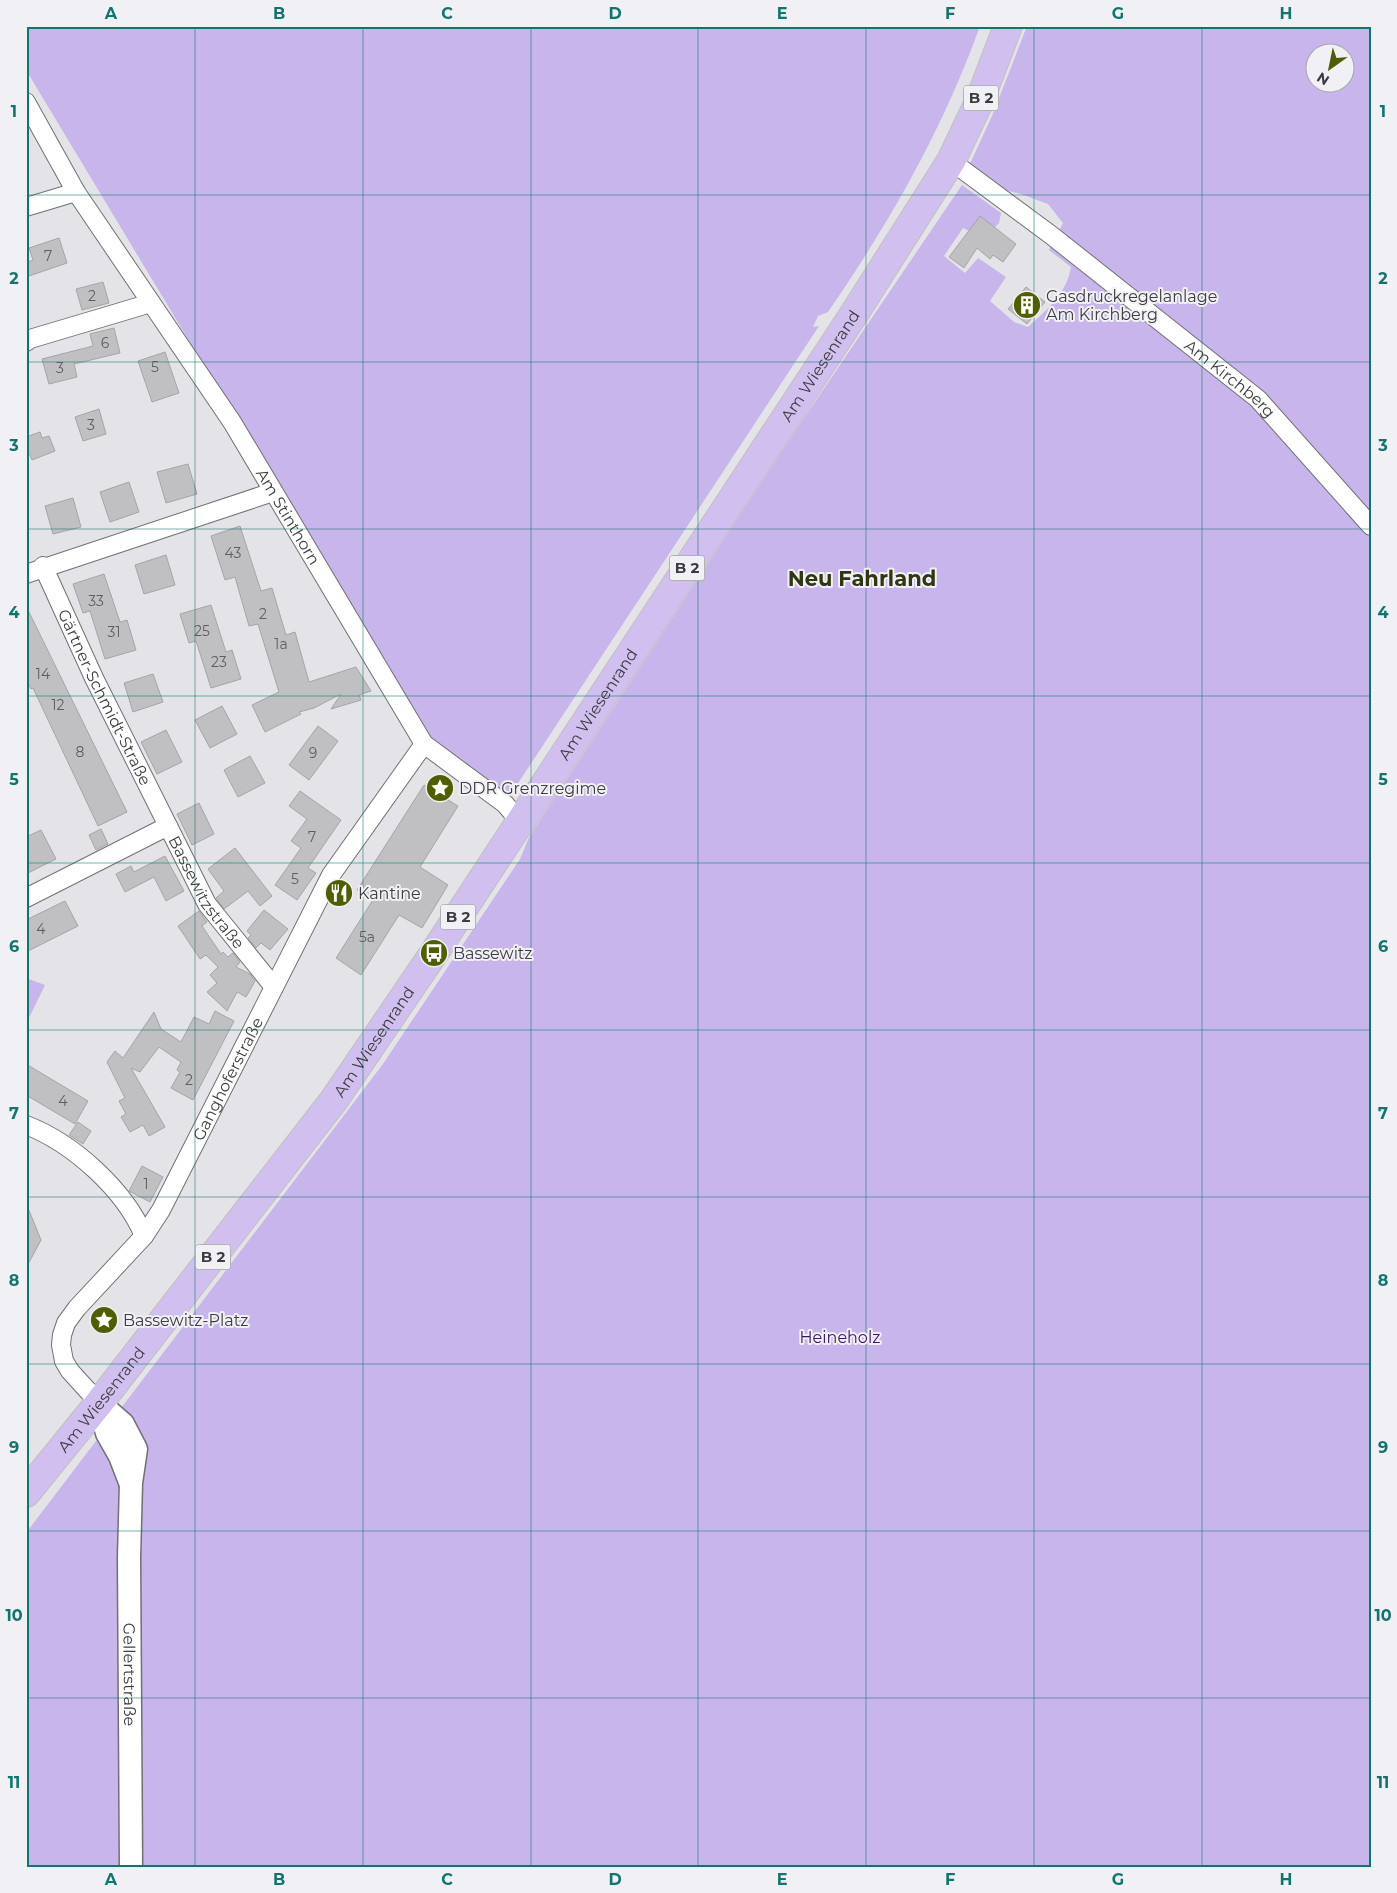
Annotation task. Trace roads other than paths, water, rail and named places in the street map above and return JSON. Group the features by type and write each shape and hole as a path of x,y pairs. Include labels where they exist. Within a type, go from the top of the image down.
{"main road":[{"name":"Am Wiesenrand","path":"26,1493 99,1404 334,1100 520,822 854,314 951,161 979,102 1008,26"}],"street":[{"name":"Am Stinthorn","path":"26,102 76,192 232,422 424,744 505,804 520,822"},
{"name":"Am Kirchberg","path":"951,161 1058,241 1258,399 1371,526"},
{"path":"26,207 76,192"},
{"path":"26,342 30,339 151,303"},
{"path":"26,574 43,566 273,492"},
{"name":"Gärtner-Schmidt-Straße","path":"43,566 94,678 168,826"},
{"name":"Ganghoferstraße","path":"99,1404 70,1371 64,1361 61,1345 66,1323 144,1236 162,1210 331,875 424,744"},
{"name":"Bassewitzstraße","path":"26,898 168,826 207,904 274,987"},
{"path":"26,1124 82,1159 106,1181 136,1216 144,1236"},
{"path":"26,1141 44,1135"},
{"name":"Gellertstraße","path":"99,1404 107,1433 131,1483 128,1557 131,1867"}],"place":[{"name":"Gasdruckregelanlage Am Kirchberg","path":"1027,305"},
{"name":"DDR Grenzregime","path":"440,788"},
{"name":"Kantine","path":"339,893"},
{"name":"Bassewitz","path":"434,953"},
{"name":"Bassewitz-Platz","path":"104,1320"}],"district":[{"name":"Neu Fahrland","path":"862,579"}],"park label":[{"name":"Heineholz","path":"840,1337"}]}
